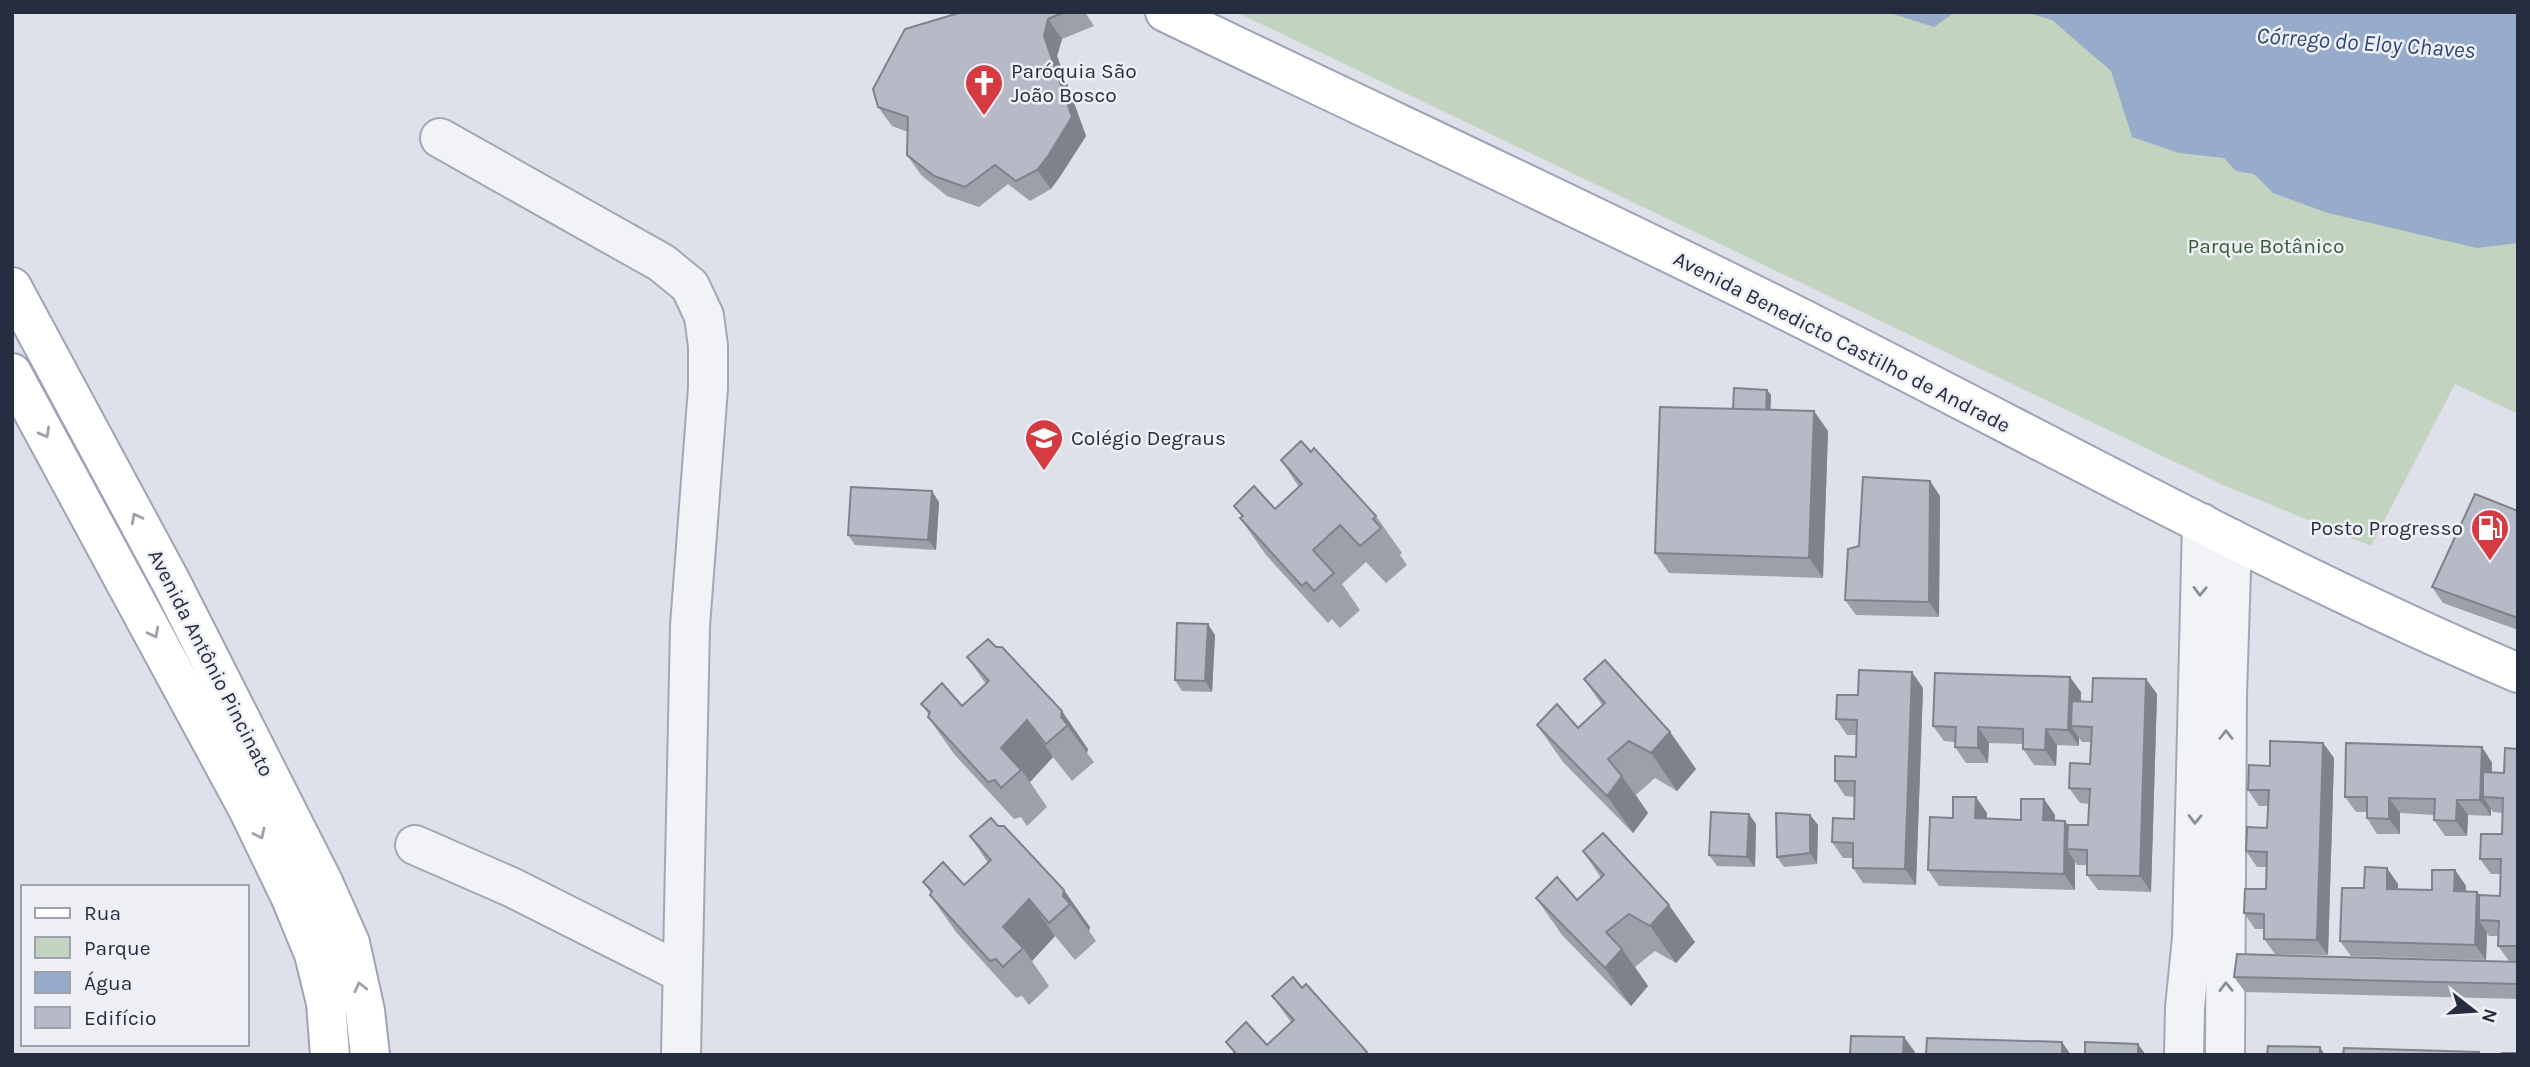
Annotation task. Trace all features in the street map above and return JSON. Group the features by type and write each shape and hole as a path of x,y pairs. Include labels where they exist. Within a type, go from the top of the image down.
{"main road":[{"name":"Avenida Benedicto Castilho de Andrade","path":"1165,12 1798,317 2358,601 2518,673"},
{"name":"Avenida Antônio Pincinato","path":"12,286 171,582 323,882 350,943 365,1011 370,1055"},
{"name":"Avenida Antônio Pincinato","path":"12,373 242,797 291,898 314,954 327,1003 330,1055"}],"lane":[{"path":"440,138 662,263 690,286 704,316 708,346 708,388 690,626 681,1055"},
{"path":"2185,1055 2185,1008 2212,694 2217,531"},
{"path":"2212,694 2225,1055"},
{"path":"415,845 511,887 682,973"}],"green space":[{"name":"Parque Botânico","path":"1236,12 2518,12 2518,414 2455,384 2371,546 2223,485"}],"water":[{"path":"1887,12 1955,12 1934,27"},
{"name":"Córrego do Eloy Chaves","path":"2025,12 2518,12 2518,243 2477,248 2328,213 2273,193 2254,174 2236,171 2224,158 2179,153 2132,137 2111,71 2052,20"}],"building":[{"name":"Paróquia São João Bosco","path":"962,12 1065,12 1048,19 1044,36 1072,117 1037,170 1016,181 995,165 965,187 934,176 907,155 908,117 878,107 873,89 905,29"},
{"path":"1734,388 1767,390 1766,410 1733,409"},
{"path":"1660,407 1814,411 1809,558 1655,553"},
{"path":"1301,441 1311,452 1314,448 1376,516 1373,519 1381,528 1360,546 1340,525 1313,550 1334,573 1314,591 1306,582 1302,586 1240,518 1243,516 1234,506 1254,486 1275,509 1302,484 1281,460"},
{"path":"1863,477 1930,481 1929,602 1845,600 1848,549 1859,546"},
{"path":"851,487 932,491 928,540 848,535"},
{"name":"Posto Progresso","path":"2475,494 2518,511 2518,618 2432,587"},
{"path":"1177,623 1208,624 1205,681 1175,680"},
{"path":"988,639 996,647 1002,647 1062,711 1061,717 1068,725 1046,744 1027,720 1001,748 1021,770 1001,788 995,780 988,782 928,717 930,712 921,704 942,683 962,706 989,681 967,657"},
{"path":"1605,660 1670,732 1651,753 1629,741 1608,759 1622,776 1607,796 1537,725 1557,704 1578,728 1605,703 1584,679"},
{"path":"1859,670 1912,672 1905,869 1853,868 1853,843 1832,842 1833,818 1854,819 1855,781 1835,781 1835,756 1856,757 1857,720 1836,719 1837,695 1858,695"},
{"path":"1935,673 2070,677 2068,730 2046,729 2045,750 2023,749 2023,729 1978,727 1978,748 1955,747 1956,727 1933,726"},
{"path":"2093,678 2146,679 2140,876 2087,875 2087,850 2067,849 2068,825 2088,825 2090,789 2069,788 2070,763 2090,764 2092,727 2071,726 2072,701 2092,702"},
{"path":"2270,741 2323,743 2317,940 2264,939 2264,914 2244,913 2245,889 2266,889 2267,852 2246,851 2247,827 2267,828 2269,790 2248,790 2249,765 2270,766"},
{"path":"2346,743 2482,747 2480,800 2457,800 2456,821 2434,820 2435,799 2389,798 2389,819 2367,818 2367,797 2345,797"},
{"path":"2505,748 2518,749 2518,946 2498,946 2499,921 2479,920 2479,895 2500,896 2501,859 2480,859 2481,834 2502,834 2503,798 2483,797 2483,772 2504,773"},
{"path":"1953,797 1976,797 1975,818 2021,820 2021,799 2044,799 2043,820 2065,821 2064,874 1928,870 1930,817 1953,818"},
{"path":"1711,812 1749,814 1747,857 1709,855"},
{"path":"1776,813 1810,815 1810,853 1777,857"},
{"path":"991,818 998,826 1004,826 1064,890 1063,896 1070,904 1049,923 1029,899 1003,927 1023,948 1003,967 996,959 990,961 930,895 932,891 923,882 943,862 964,885 991,860 970,836"},
{"path":"1603,833 1669,905 1650,926 1629,914 1606,932 1622,949 1605,968 1536,898 1557,877 1577,900 1604,875 1583,851"},
{"path":"2365,867 2387,868 2387,889 2432,890 2432,870 2455,870 2454,891 2477,892 2475,945 2340,941 2342,888 2364,888"},
{"path":"2237,954 2518,962 2518,984 2234,977"},
{"path":"1293,977 1302,988 1306,984 1367,1052 1364,1055 1232,1055 1235,1052 1226,1042 1246,1022 1267,1045 1294,1020 1272,996"},
{"path":"1851,1036 1904,1037 1903,1055 1850,1055"},
{"path":"1927,1038 2062,1042 2062,1055 1926,1055"},
{"path":"2085,1042 2138,1044 2138,1055 2085,1055"},
{"path":"2268,1046 2320,1047 2320,1055 2267,1055"},
{"path":"2344,1048 2479,1052 2479,1055 2343,1055"},
{"path":"2518,1053 2518,1055 2502,1055"}],"place":[{"name":"Paróquia São João Bosco","path":"984,117"},
{"name":"Colégio Degraus","path":"1044,472"},
{"name":"Posto Progresso","path":"2490,562"}]}
